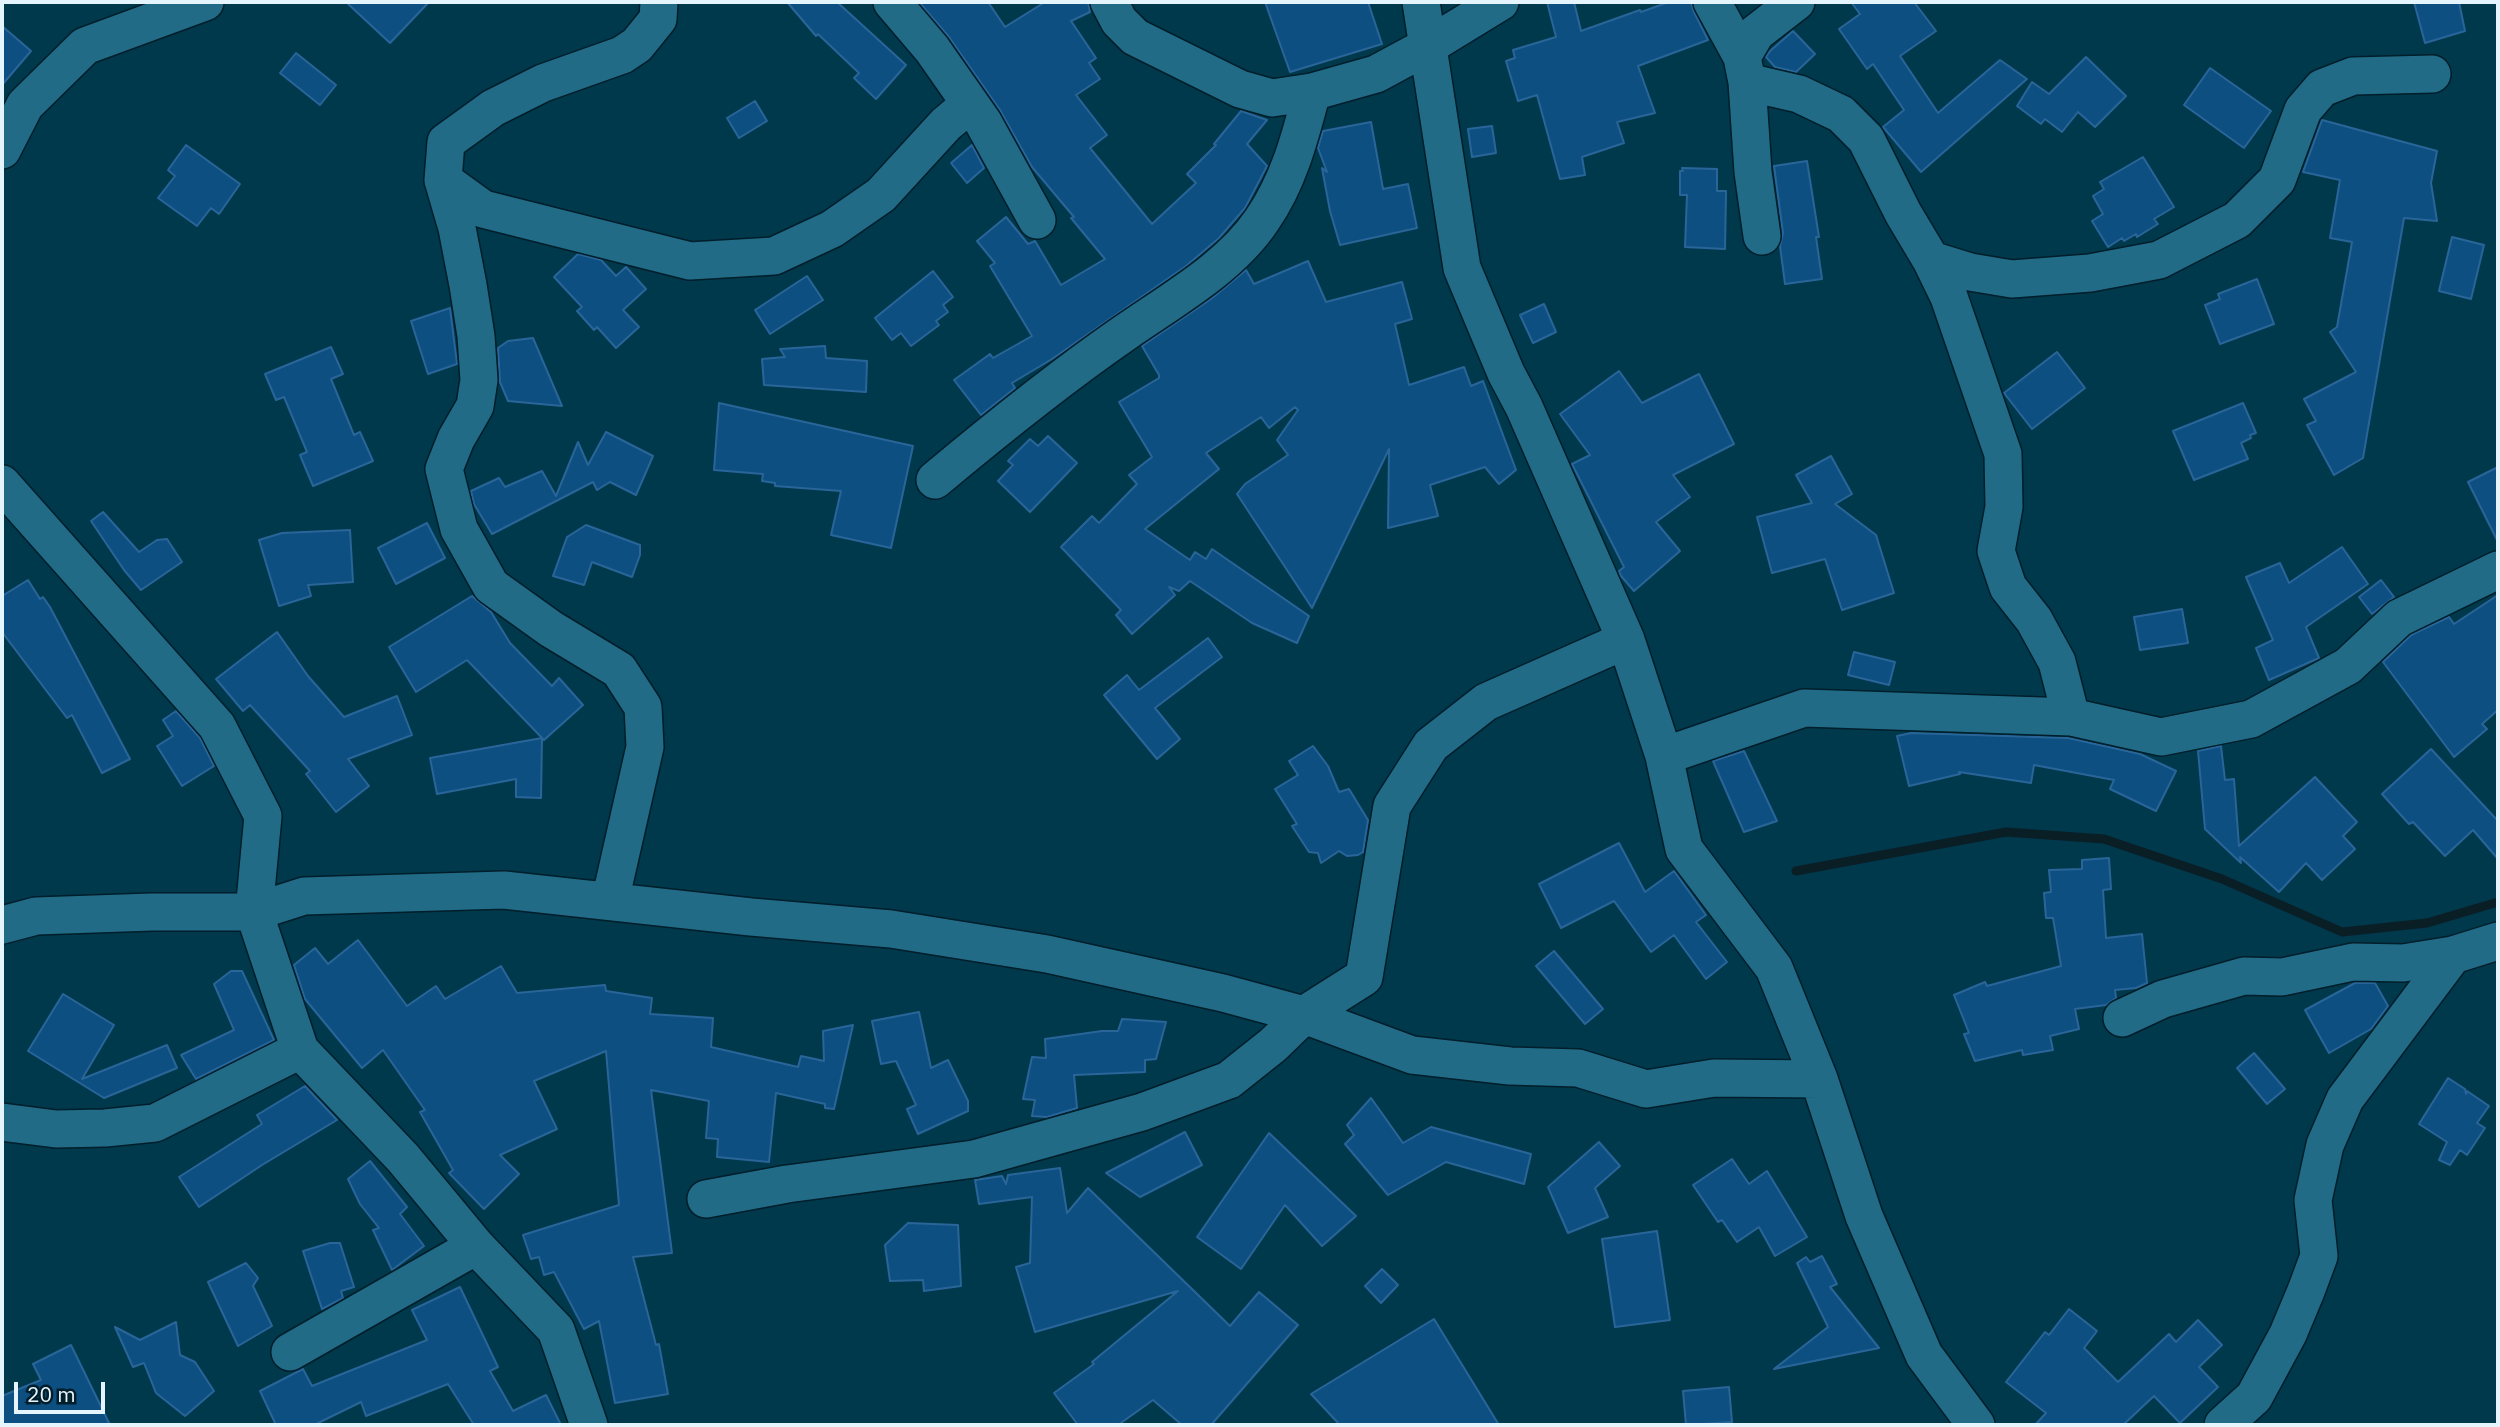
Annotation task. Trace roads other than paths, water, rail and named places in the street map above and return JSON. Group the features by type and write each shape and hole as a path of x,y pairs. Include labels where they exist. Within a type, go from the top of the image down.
{"street":[{"path":"2,150 25,105 85,46 205,2"},
{"path":"610,901 645,747 643,707 619,670 551,629 491,586 459,528 444,469 456,439 475,406 479,380 468,285 457,228 443,180 446,142 492,108 542,83 622,55 637,45 658,19 659,2"},
{"path":"892,2 932,49 983,122 1037,220"},
{"path":"1110,2 1119,21 1135,37 1240,89 1272,98 1312,92 1376,74 1429,47 1500,2"},
{"path":"1421,2 1462,268 1626,640 1664,756 1684,849 1774,968 1819,1079 1864,1216 1924,1355 1976,1425"},
{"path":"1712,2 1745,69 1841,114 1866,139 1903,213 1931,260 1949,297 2003,454 2004,507 1996,551 2008,587 2034,620 2057,662 2071,717"},
{"path":"1762,236 1753,172 1745,69 1756,33 1796,2"},
{"path":"1931,260 1969,272 2012,279 2090,273 2159,260 2237,220 2277,180 2303,110 2322,88 2353,76 2432,74"},
{"path":"935,480 994,431 1122,334 1195,285 1240,246 1262,220 1291,167 1312,92"},
{"path":"443,180 483,209 690,261 774,256 832,229 881,195 946,124 970,104"},
{"path":"2,484 218,726 262,816 254,912 300,1050 404,1158 476,1246 555,1330 589,1425"},
{"path":"1664,756 1804,708 2071,717 2161,737 2251,719 2348,666 2399,618 2498,570"},
{"path":"706,1199 787,1184 974,1159 1142,1112 1229,1080 1273,1045 1304,1015 1364,977 1392,806 1431,745 1486,702 1626,640"},
{"path":"2,925 36,916 254,912 304,896 504,890 891,929 1008,948 1223,993 1304,1015 1412,1055 1510,1066 1578,1068 1646,1089 1714,1078 1819,1079"},
{"path":"2122,1018 2163,999 2244,976 2282,977 2353,962 2403,963 2453,955 2498,941"},
{"path":"2223,1425 2254,1397 2288,1334 2306,1291 2319,1256 2313,1200 2325,1145 2345,1099 2453,955"},
{"path":"2,1122 56,1129 155,1123 300,1050"},
{"path":"290,1352 476,1246"}],"waterway":[{"path":"1796,871 2006,832 2104,839 2222,879 2342,932 2427,923 2498,902"}]}
